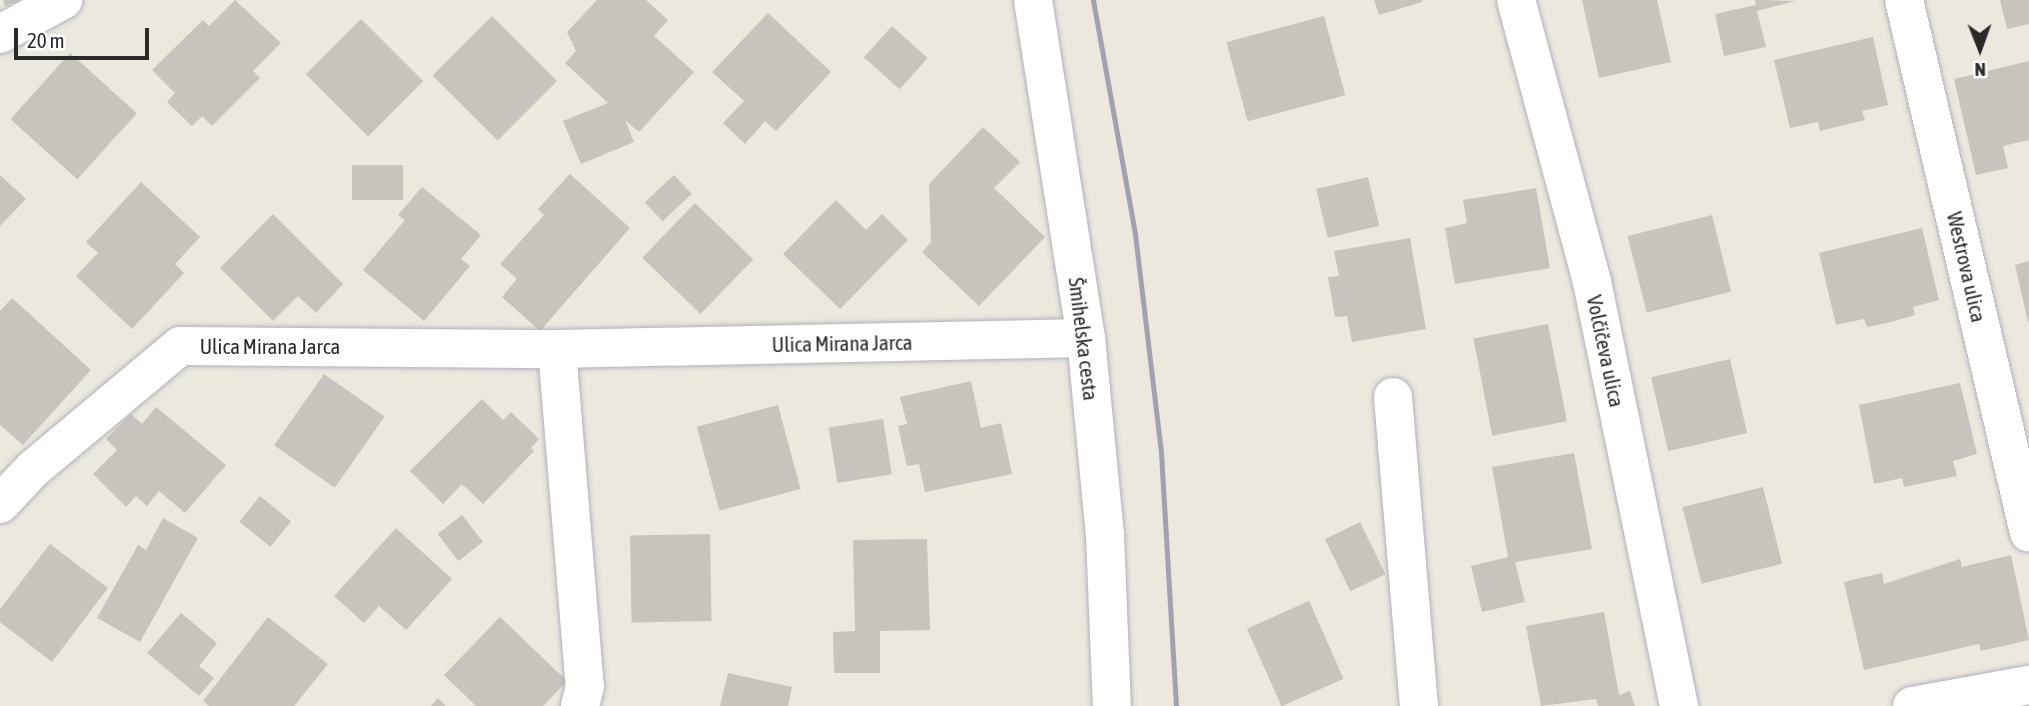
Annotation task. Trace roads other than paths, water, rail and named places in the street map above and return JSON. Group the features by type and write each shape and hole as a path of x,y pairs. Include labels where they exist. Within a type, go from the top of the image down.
{"street":[{"path":"0,34 63,0"},
{"name":"Šmihelska cesta","path":"1033,0 1086,338 1105,535 1112,694"},
{"name":"Volčičeva ulica","path":"1516,0 1592,282 1679,706"},
{"name":"Westrova ulica","path":"1904,0 2029,533"},
{"name":"Ulica Mirana Jarca","path":"0,504 33,469 180,346 557,349 1086,338"},
{"path":"557,349 585,686 580,706"},
{"path":"1393,397 1419,706"},
{"path":"1912,706 2029,685"}],"railway":[{"path":"1093,0 1135,234 1161,453 1176,706"}]}
